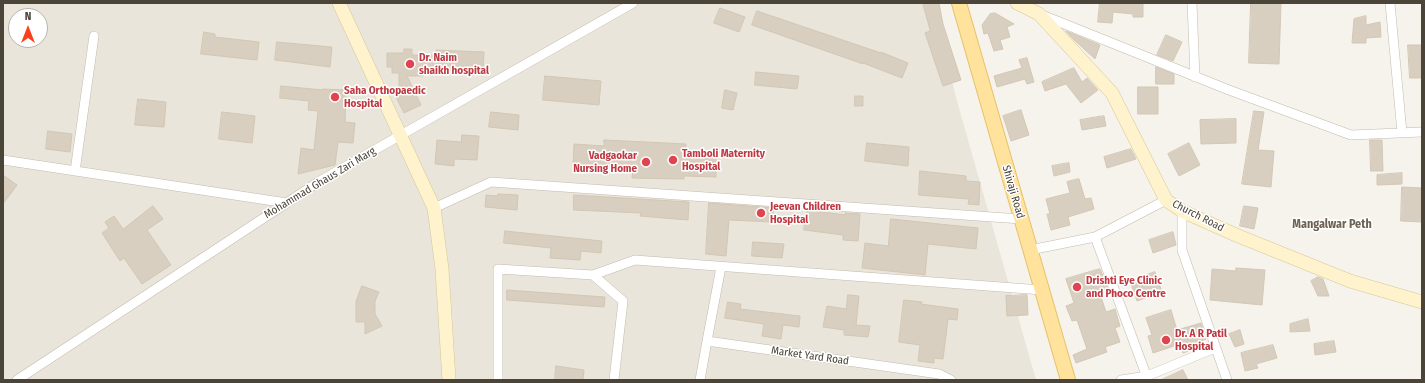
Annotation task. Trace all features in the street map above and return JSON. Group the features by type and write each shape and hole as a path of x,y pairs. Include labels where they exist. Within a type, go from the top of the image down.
{"main road":[{"path":"339,3 434,208 442,269 449,380"},
{"name":"Shivaji Road","path":"959,3 1068,380"},
{"name":"Church Road","path":"1017,3 1039,14 1112,93 1166,200 1182,211 1236,235 1350,281 1422,302"}],"street":[{"name":"Mohammad Ghaus Zari Marg","path":"17,380 320,181 633,3"},
{"path":"1192,3 1195,77"},
{"path":"1390,3 1402,133"},
{"path":"1039,14 1195,77 1350,135 1422,132"},
{"path":"75,171 94,36"},
{"path":"3,160 286,203"},
{"path":"434,208 491,182 1021,219"},
{"path":"1030,250 1095,237 1166,200"},
{"path":"1182,211 1182,250 1227,380"},
{"path":"1095,237 1147,378"},
{"path":"498,380 498,268 593,275 635,260 1042,290"},
{"path":"700,380 721,266"},
{"path":"593,275 623,301 614,380"},
{"name":"Market Yard Road","path":"707,341 939,374 951,380"},
{"path":"1120,380 1147,378 1215,348"}],"shaded area":[{"path":"3,3 932,3 957,101 1036,380 3,380"}],"building":[{"path":"923,3 939,3 943,24 961,80 943,86 925,33 930,31"},
{"path":"1100,3 1143,3 1143,17 1133,17 1133,14 1113,12 1112,23 1098,22"},
{"path":"1251,3 1281,3 1279,64 1249,63"},
{"path":"720,8 745,17 739,32 714,23"},
{"path":"757,11 881,52 908,63 902,78 752,25"},
{"path":"995,13 1014,24 1007,27 1010,37 1000,40 1003,49 994,51 988,33 984,34 982,25 990,14"},
{"path":"1366,16 1366,25 1380,22 1381,37 1366,38 1366,43 1352,43 1354,19"},
{"path":"1066,31 1100,45 1095,59 1072,38"},
{"path":"204,32 215,34 215,37 259,42 257,60 201,54"},
{"path":"1166,35 1182,42 1173,61 1157,55"},
{"path":"277,42 332,47 330,67 275,60"},
{"path":"1408,45 1422,45 1422,78 1410,78"},
{"path":"404,49 412,49 412,55 436,55 436,50 484,52 483,72 426,70 426,74 423,74 423,76 407,76 421,105 404,113 393,91 399,89 399,73 392,73 392,67 387,67 387,53 404,53"},
{"path":"1027,58 1034,82 1027,84 1025,79 997,87 994,76 1022,68 1019,60"},
{"path":"1156,67 1174,74 1174,84 1156,84"},
{"path":"1074,68 1082,82 1087,78 1098,90 1081,103 1066,84 1045,91 1042,82"},
{"path":"756,72 799,76 797,89 755,85"},
{"path":"545,76 601,81 599,105 543,100"},
{"path":"281,86 323,90 346,90 345,122 355,123 353,143 338,142 335,165 298,174 301,148 314,150 318,111 308,110 309,101 280,98"},
{"path":"1138,87 1158,87 1158,114 1138,114"},
{"path":"725,90 737,93 733,110 722,108"},
{"path":"855,96 863,96 863,106 855,106"},
{"path":"138,99 166,102 164,127 135,125"},
{"path":"1021,110 1029,135 1011,141 1003,116"},
{"path":"1254,111 1264,112 1258,150 1274,151 1271,187 1242,184"},
{"path":"222,112 255,116 252,143 219,139"},
{"path":"491,112 519,115 518,130 489,127"},
{"path":"1104,116 1106,126 1082,130 1080,120"},
{"path":"1236,119 1236,143 1201,144 1200,120"},
{"path":"48,131 72,134 70,152 46,149"},
{"path":"462,135 479,136 477,160 454,159 454,166 435,164 437,140 461,142"},
{"path":"604,140 686,144 686,153 716,154 716,177 684,176 684,179 632,178 633,168 573,169 574,144 604,146"},
{"path":"1370,140 1382,140 1383,171 1371,171"},
{"path":"867,143 909,147 908,166 865,161"},
{"path":"1189,143 1200,165 1179,176 1168,154"},
{"path":"1131,149 1136,159 1107,168 1104,157"},
{"path":"1069,163 1070,172 1054,176 1052,166"},
{"path":"920,171 966,176 966,181 980,182 979,205 968,204 969,199 919,195"},
{"path":"1402,173 1402,184 1377,185 1377,175"},
{"path":"3,175 17,185 3,204"},
{"path":"1079,179 1085,199 1091,198 1094,209 1068,217 1070,225 1051,230 1047,214 1050,214 1046,199 1070,193 1067,182"},
{"path":"1402,187 1422,188 1422,222 1401,221"},
{"path":"498,194 518,195 517,210 485,207 486,195 498,196"},
{"path":"574,195 689,202 688,220 640,216 641,213 574,210"},
{"path":"709,203 774,208 773,222 729,220 726,256 706,254"},
{"path":"153,206 163,219 147,230 171,265 142,284 124,258 120,261 102,233 109,228 105,222 114,216 123,229"},
{"path":"1244,206 1258,208 1254,229 1240,226"},
{"path":"807,210 845,215 845,213 860,214 858,241 843,240 843,235 804,230"},
{"path":"891,219 978,228 976,249 928,244 925,275 862,268 865,243 888,246"},
{"path":"505,231 602,241 601,253 581,251 580,260 550,258 551,248 504,243"},
{"path":"1173,232 1176,245 1153,253 1149,240"},
{"path":"753,242 784,244 782,258 752,256"},
{"path":"1236,268 1265,270 1262,305 1210,300 1212,269 1236,271"},
{"path":"1100,269 1108,288 1099,291 1106,312 1115,309 1120,326 1115,328 1120,342 1105,347 1107,352 1076,363 1073,355 1087,349 1077,320 1072,321 1066,306 1074,303 1066,279"},
{"path":"1155,272 1162,292 1137,301 1130,281"},
{"path":"1318,277 1323,279 1329,296 1318,296 1311,281"},
{"path":"362,286 379,292 375,301 375,314 382,326 365,334 365,322 356,322 356,302"},
{"path":"507,290 605,297 604,307 507,300"},
{"path":"848,295 859,296 856,325 870,326 868,337 844,335 844,330 823,327 827,306 846,309"},
{"path":"1027,295 1028,315 1007,316 1006,296"},
{"path":"904,300 958,309 957,320 948,319 943,359 934,358 934,363 918,361 920,345 899,342"},
{"path":"728,302 741,304 740,309 800,316 799,327 783,325 781,339 762,336 764,324 725,318"},
{"path":"1171,310 1177,330 1201,323 1206,339 1192,344 1194,349 1183,353 1180,344 1153,353 1148,336 1152,335 1146,318"},
{"path":"1308,319 1310,331 1290,332 1290,324"},
{"path":"1240,330 1244,344 1235,347 1229,334"},
{"path":"1334,341 1336,352 1315,355 1314,344"},
{"path":"1273,345 1277,358 1256,364 1258,368 1245,371 1241,353"},
{"path":"556,366 584,370 583,380 555,380"},
{"path":"1183,370 1188,380 1161,380"}],"place":[{"name":"Dr. Naim shaikh hospital","path":"410,64"},
{"name":"Saha Orthopaedic Hospital","path":"335,97"},
{"name":"Tamboli Maternity Hospital","path":"673,160"},
{"name":"Vadgaokar Nursing Home","path":"646,162"},
{"name":"Jeevan Children Hospital","path":"761,213"},
{"name":"Drishti Eye Clinic and Phoco Centre","path":"1077,287"},
{"name":"Dr. A R Patil Hospital","path":"1166,340"}],"district":[{"name":"Mangalwar Peth","path":"1332,225"}]}
